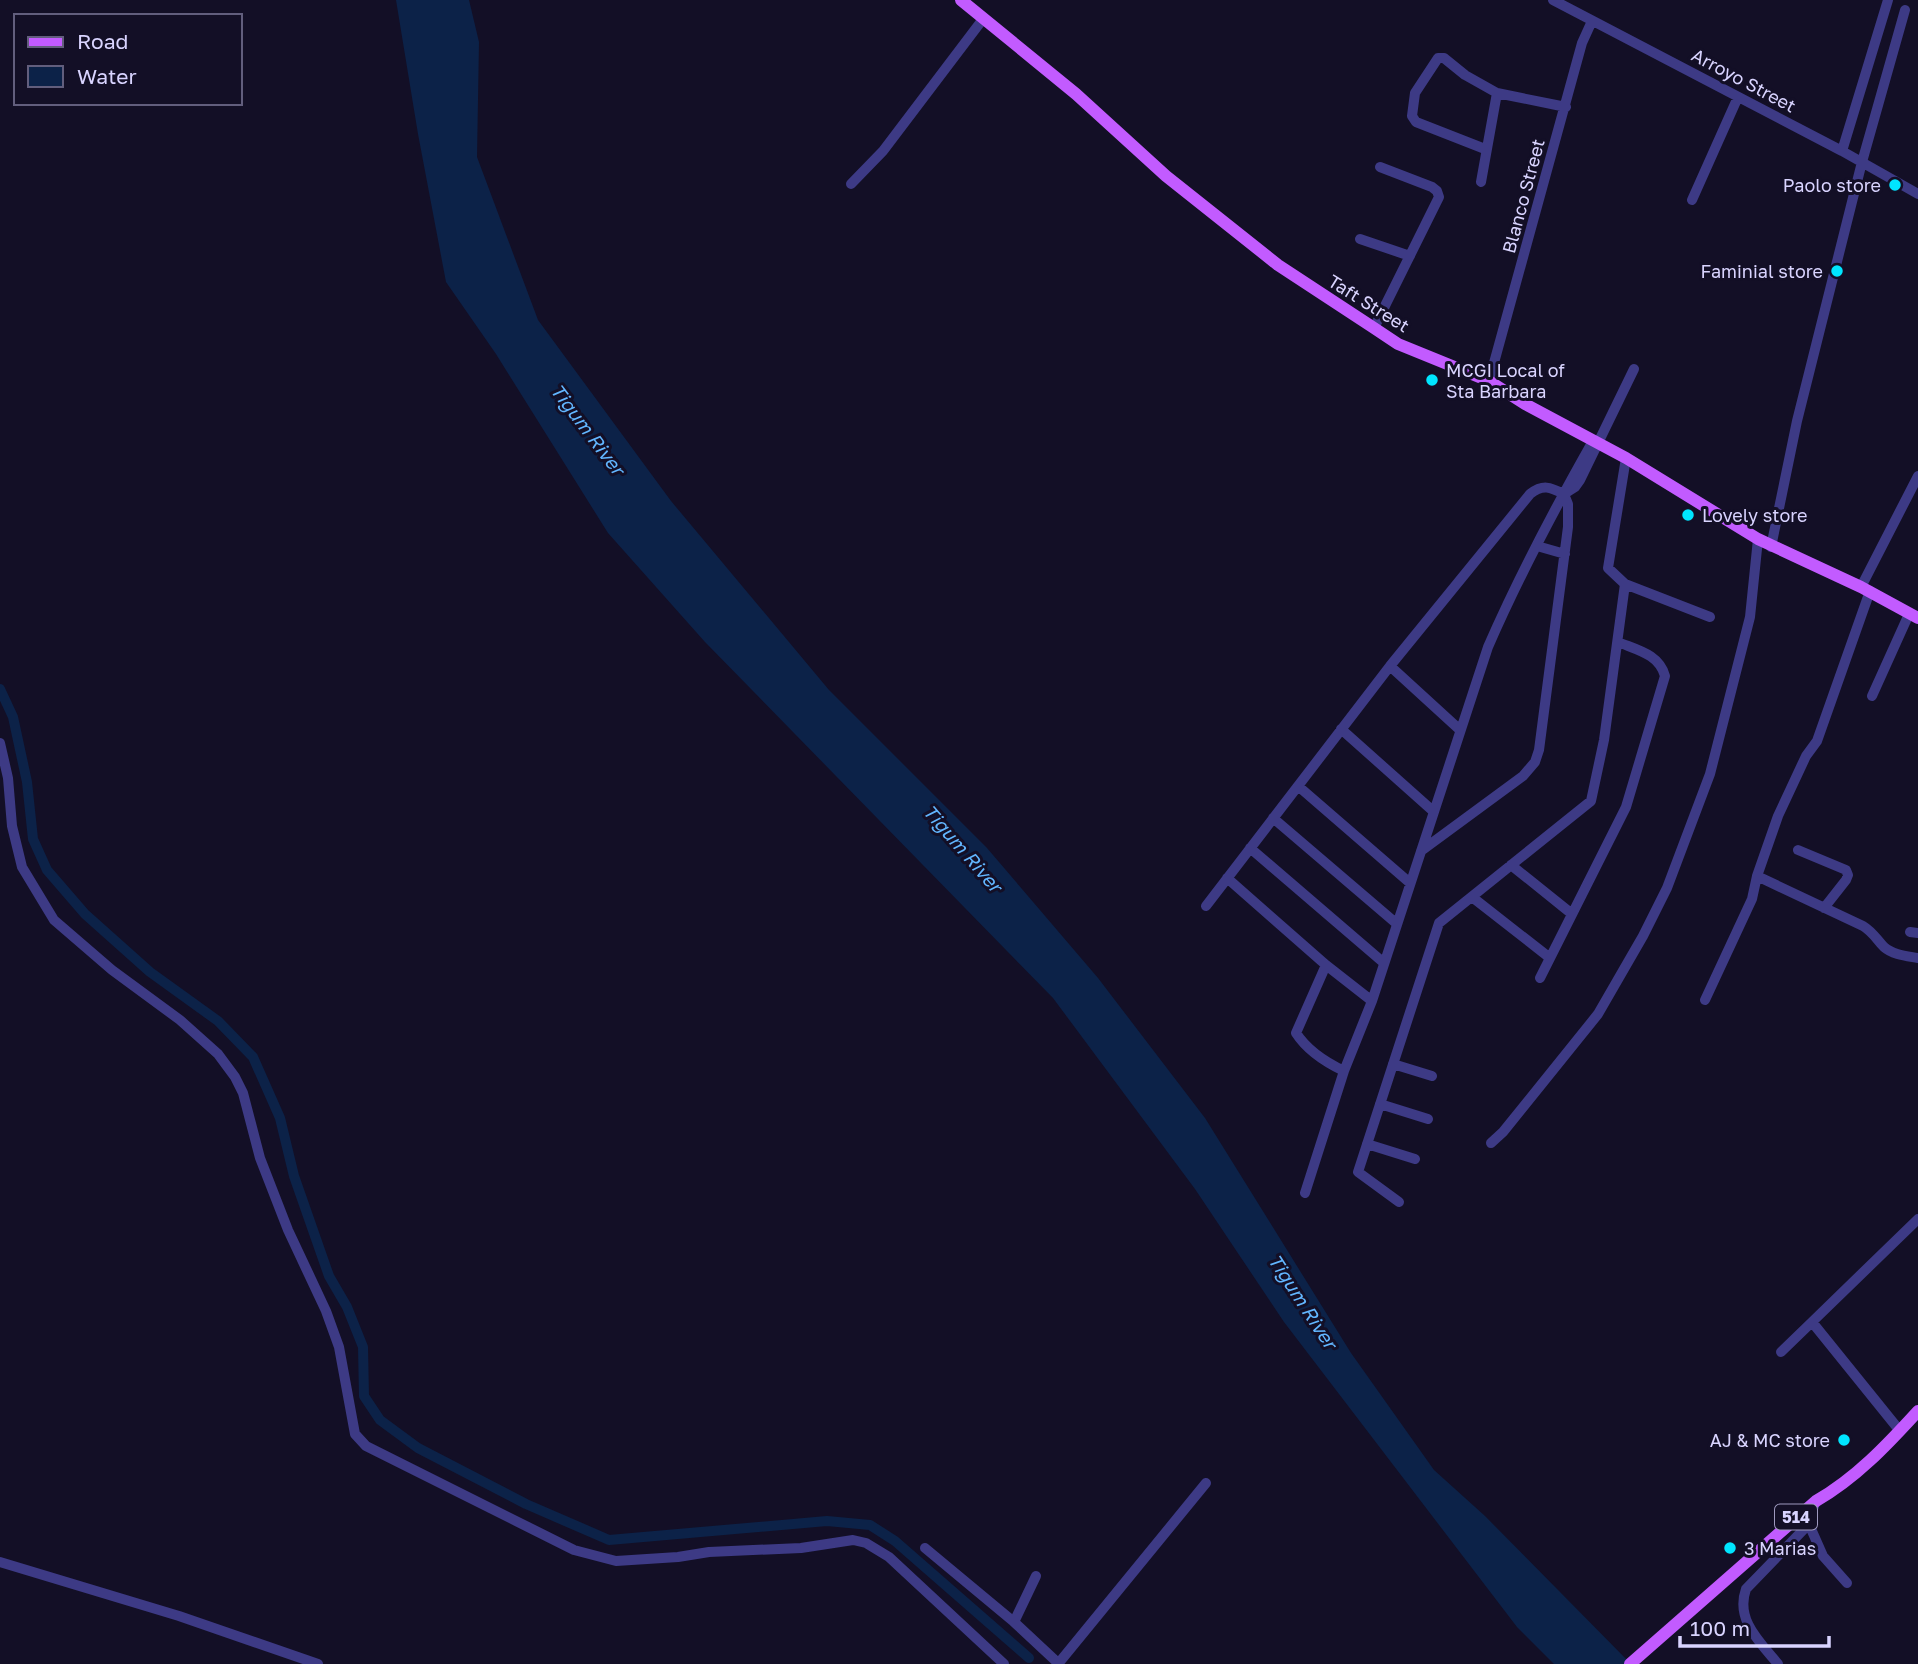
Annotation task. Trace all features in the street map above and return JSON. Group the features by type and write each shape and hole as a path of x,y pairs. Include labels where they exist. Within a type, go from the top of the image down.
{"main road":[{"name":"Taft Street","path":"961,0 1076,94 1166,176 1278,265 1398,344 1489,381 1525,404 1626,458 1771,547 1866,589 1913,616"},
{"name":"514","path":"1630,1664 1816,1501 1841,1486 1918,1411"}],"street":[{"name":"Arroyo Street","path":"1553,0 1863,162 1918,194"},
{"path":"1842,151 1888,0"},
{"path":"1771,547 1797,421 1905,10"},
{"path":"851,184 883,151 983,19"},
{"name":"Blanco Street","path":"1489,381 1582,43 1592,21"},
{"path":"1485,149 1416,122 1412,116 1415,93 1438,58 1444,58 1465,75 1497,93 1566,107"},
{"path":"1869,65 1889,71"},
{"path":"1481,182 1497,93"},
{"path":"1692,200 1738,97"},
{"path":"1374,328 1439,197 1437,191 1380,167"},
{"path":"1360,239 1410,256"},
{"path":"1306,1193 1344,1071 1372,1001 1488,647 1564,494 1580,480 1596,442 1634,369"},
{"path":"1626,458 1608,568 1625,584 1710,617"},
{"path":"1705,1000 1752,899 1757,876 1778,816 1806,757 1817,741 1866,589 1915,490 1918,476"},
{"path":"1206,906 1390,666 1530,494 1539,487 1550,487 1564,494 1568,504 1565,554 1539,750 1535,762 1523,776 1421,851"},
{"path":"1492,1143 1598,1014 1667,888 1710,774 1750,617 1758,539"},
{"path":"1537,546 1565,554"},
{"path":"1399,1202 1358,1172 1439,923 1591,801 1604,740 1625,584"},
{"path":"1872,696 1913,616"},
{"path":"1540,978 1626,807 1665,676 1662,666 1651,655 1618,642"},
{"path":"1390,666 1460,730"},
{"path":"1341,729 1433,811"},
{"path":"0,743 8,778 12,826 22,867 54,920 112,970 180,1020 226,1063 239,1085 260,1158 339,1347 355,1434 366,1446 574,1550 616,1561 709,1552 790,1549 853,1540 866,1543 888,1557 1004,1664"},
{"path":"1298,786 1410,883"},
{"path":"1273,818 1397,924"},
{"path":"1250,848 1384,963"},
{"path":"1798,850 1846,870 1846,880 1824,908"},
{"path":"1511,865 1572,914"},
{"path":"1757,876 1871,930 1884,947 1892,952 1918,958"},
{"path":"1227,878 1326,965 1372,1001"},
{"path":"1472,897 1550,958"},
{"path":"1326,965 1296,1033 1301,1041 1324,1061 1344,1071"},
{"path":"1393,1064 1432,1076"},
{"path":"1380,1104 1428,1119"},
{"path":"1367,1144 1415,1159"},
{"path":"1781,1352 1918,1219"},
{"path":"1812,1322 1900,1431"},
{"path":"925,1548 1014,1622 1058,1664 1206,1483"},
{"path":"1778,1664 1748,1627 1742,1601 1746,1589 1808,1522 1816,1501"},
{"path":"1808,1522 1823,1556 1847,1583"},
{"path":"0,1562 179,1616 318,1664"},
{"path":"1014,1622 1036,1576"}],"water":[{"name":"Tigum River","path":"396,0 469,0 479,42 477,157 538,320 671,501 829,690 987,848 1098,978 1205,1118 1351,1353 1434,1470 1485,1516 1631,1664 1554,1664 1517,1627 1284,1322 1195,1189 1053,998 705,642 608,533 496,354 446,282"}],"waterway":[{"path":"0,689 13,717 27,782 33,839 47,870 85,914 150,972 218,1021 253,1057 280,1118 294,1176 329,1276 347,1307 363,1347 364,1396 380,1420 418,1448 526,1504 609,1540 827,1521 870,1525 895,1541 1029,1658"}],"place":[{"name":"Paolo store","path":"1895,185"},
{"name":"Faminial store","path":"1837,271"},
{"name":"MCGI Local of Sta Barbara","path":"1432,380"},
{"name":"Lovely store","path":"1688,515"},
{"name":"AJ & MC store","path":"1844,1440"},
{"name":"3 Marias","path":"1730,1548"}]}
